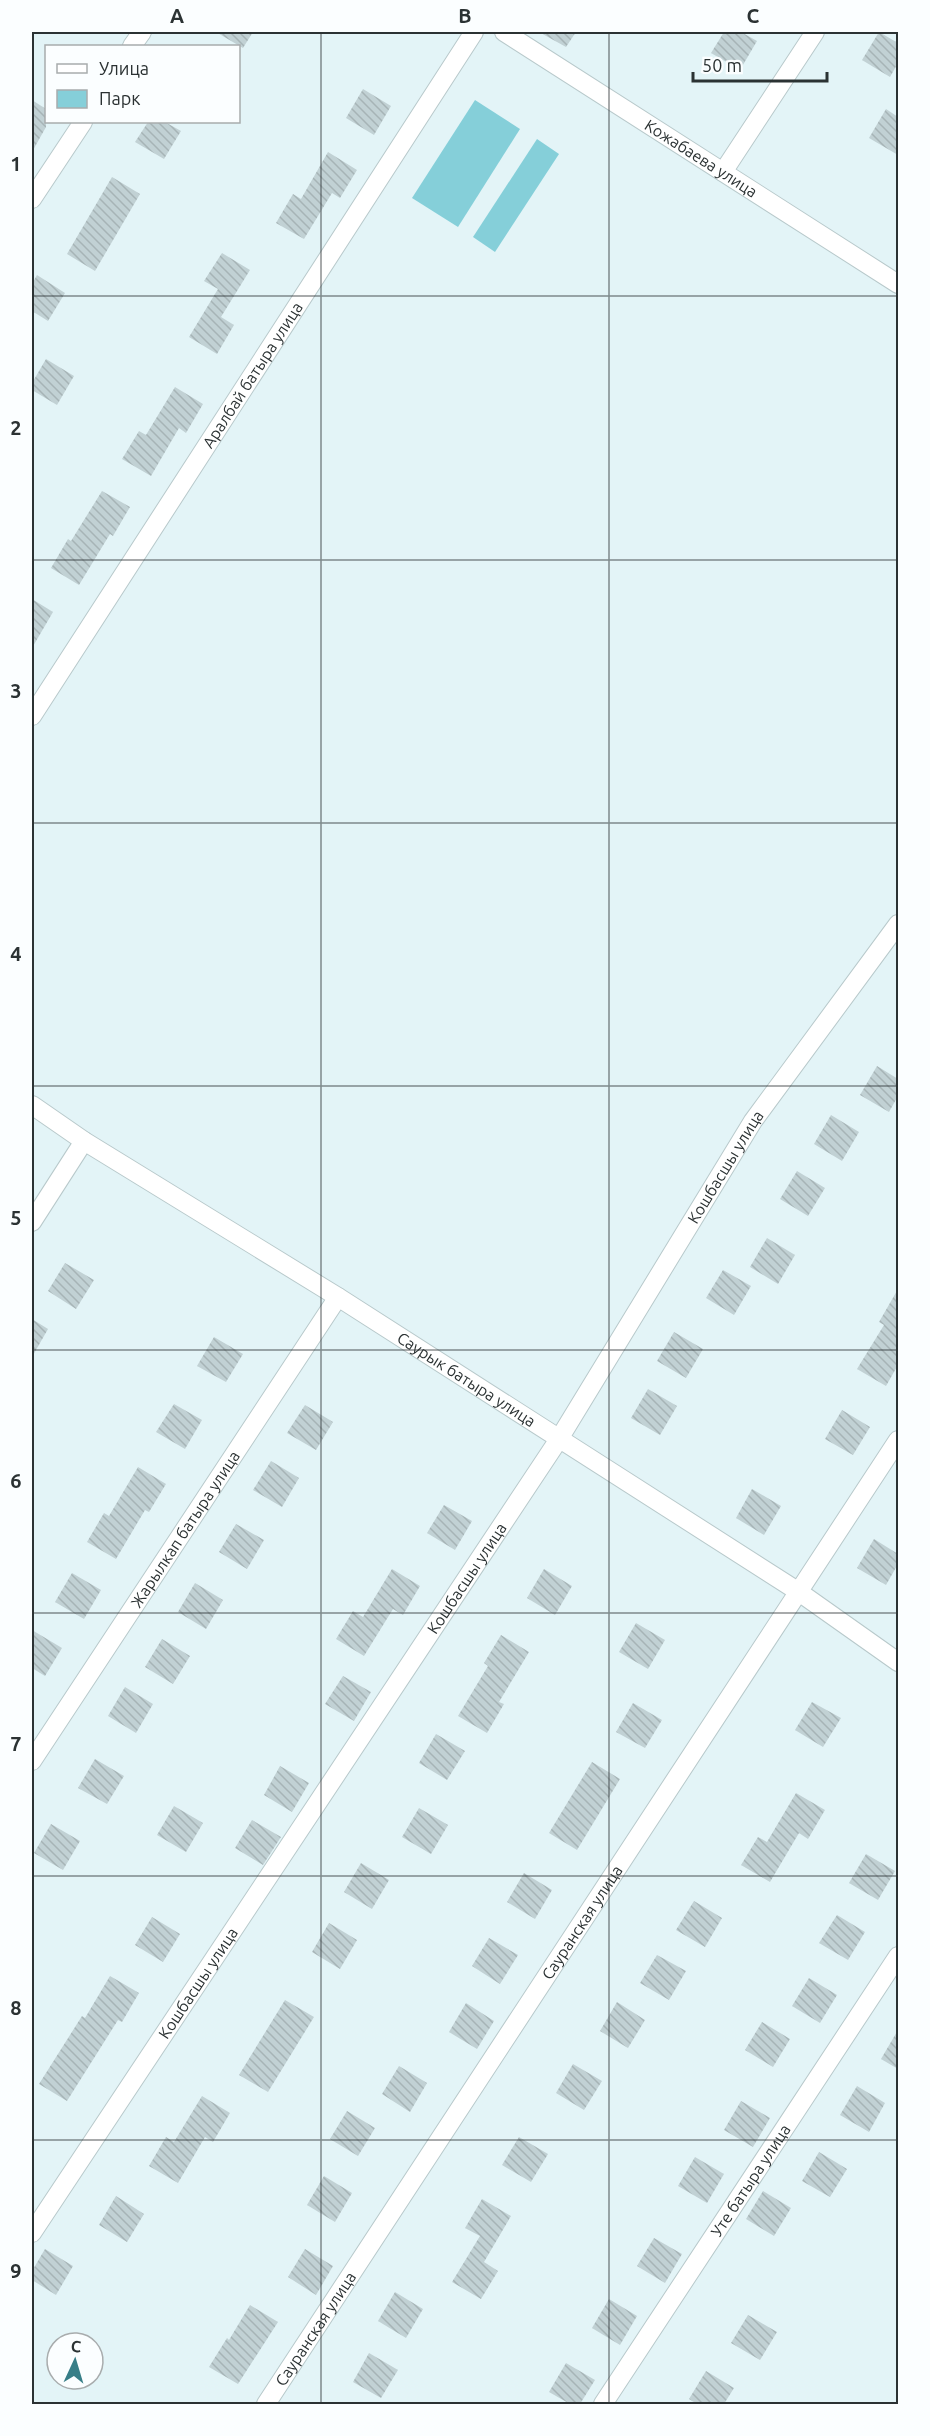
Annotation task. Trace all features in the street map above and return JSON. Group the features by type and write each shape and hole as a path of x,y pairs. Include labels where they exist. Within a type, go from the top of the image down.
{"street":[{"path":"133,45 142,32"},
{"name":"Аралбай батыра улица","path":"32,716 474,32"},
{"name":"Кожабаева улица","path":"504,32 898,285"},
{"path":"723,172 815,32"},
{"path":"32,199 81,123"},
{"name":"Кошбасшы улица","path":"32,2233 559,1439 753,1121 898,924"},
{"name":"Саурык батыра улица","path":"32,1106 84,1141 338,1297 799,1592 898,1662"},
{"path":"32,1222 84,1141"},
{"name":"Жарылкап батыра улица","path":"32,1761 338,1297"},
{"name":"Сауранская улица","path":"266,2404 898,1440"},
{"name":"Уте батыра улица","path":"603,2404 898,1956"}],"green space":[{"path":"475,100 520,129 458,227 412,198"},
{"path":"537,139 559,154 495,252 473,237"}],"building":[{"path":"216,32 253,32 243,48"},
{"path":"539,32 576,32 566,47"},
{"path":"724,32 741,32 757,41 740,70 711,53"},
{"path":"879,32 898,43 898,63 890,77 862,60"},
{"path":"363,89 391,106 374,135 346,118"},
{"path":"32,100 45,108 46,127 32,152"},
{"path":"886,109 898,117 898,155 869,138"},
{"path":"147,123 167,123 181,131 164,159 135,142"},
{"path":"328,152 357,170 340,198 332,193 304,239 276,223 293,194 301,199"},
{"path":"112,177 140,194 95,271 67,254"},
{"path":"222,253 250,270 221,317 234,325 217,354 189,337 218,289 204,281"},
{"path":"37,275 65,293 48,321 32,311 32,284"},
{"path":"46,359 74,376 57,405 32,390 32,383"},
{"path":"175,387 203,404 186,433 179,428 151,476 122,459 139,431 146,435"},
{"path":"102,491 130,507 113,536 110,534 79,585 51,568 68,539 71,541"},
{"path":"32,599 53,612 32,648"},
{"path":"877,1066 898,1079 898,1096 889,1112 860,1095"},
{"path":"831,1115 859,1132 842,1161 814,1144"},
{"path":"797,1171 825,1188 808,1216 780,1199"},
{"path":"767,1238 795,1255 778,1284 750,1267"},
{"path":"65,1263 94,1280 76,1309 48,1291"},
{"path":"723,1270 751,1286 734,1315 706,1298"},
{"path":"898,1289 898,1365 886,1386 857,1369 884,1325 879,1322"},
{"path":"32,1319 48,1329 32,1357"},
{"path":"674,1332 703,1349 686,1378 657,1361"},
{"path":"214,1337 243,1354 226,1382 197,1366"},
{"path":"648,1389 677,1406 660,1435 631,1418"},
{"path":"174,1404 202,1420 185,1449 156,1432"},
{"path":"305,1405 333,1422 316,1450 287,1433"},
{"path":"842,1410 870,1427 853,1455 825,1439"},
{"path":"271,1461 299,1478 282,1507 253,1490"},
{"path":"138,1467 166,1484 149,1512 145,1510 116,1559 87,1542 104,1513 109,1516"},
{"path":"752,1489 781,1506 764,1535 736,1518"},
{"path":"444,1505 472,1521 455,1550 427,1533"},
{"path":"236,1524 264,1540 247,1569 219,1552"},
{"path":"874,1539 898,1554 898,1564 886,1585 857,1568"},
{"path":"392,1569 420,1586 403,1615 393,1609 364,1656 336,1639 353,1611 363,1617"},
{"path":"544,1569 572,1586 555,1615 527,1598"},
{"path":"72,1573 101,1590 84,1619 55,1602"},
{"path":"195,1583 223,1600 206,1629 178,1612"},
{"path":"636,1623 665,1640 648,1669 619,1652"},
{"path":"32,1630 62,1648 45,1676 32,1668"},
{"path":"501,1635 529,1652 499,1702 504,1704 487,1733 458,1716 488,1666 484,1663"},
{"path":"162,1639 190,1656 173,1684 145,1667"},
{"path":"343,1676 371,1692 354,1721 325,1704"},
{"path":"125,1687 153,1704 136,1733 108,1716"},
{"path":"812,1702 841,1718 823,1747 795,1730"},
{"path":"633,1703 662,1720 645,1748 616,1732"},
{"path":"436,1734 465,1751 447,1780 419,1763"},
{"path":"95,1759 124,1776 107,1804 78,1788"},
{"path":"592,1762 620,1779 577,1850 549,1833"},
{"path":"280,1766 309,1783 292,1812 264,1795"},
{"path":"796,1793 825,1810 808,1839 799,1833 770,1882 741,1865 758,1837 767,1842"},
{"path":"174,1806 203,1823 186,1852 157,1835"},
{"path":"419,1808 448,1825 431,1854 402,1837"},
{"path":"252,1820 281,1837 263,1865 235,1848"},
{"path":"51,1824 80,1841 63,1870 34,1853"},
{"path":"866,1854 895,1871 878,1900 849,1883"},
{"path":"361,1863 389,1880 372,1909 344,1892"},
{"path":"524,1873 552,1890 535,1919 507,1902"},
{"path":"694,1901 722,1918 705,1947 676,1930"},
{"path":"837,1915 865,1932 848,1960 819,1943"},
{"path":"152,1917 180,1934 163,1962 135,1945"},
{"path":"329,1923 357,1940 340,1969 312,1952"},
{"path":"489,1938 518,1955 500,1984 472,1966"},
{"path":"657,1955 686,1971 669,2000 640,1983"},
{"path":"110,1976 139,1993 122,2022 118,2020 67,2101 39,2084 82,2016 85,2018"},
{"path":"809,1978 837,1995 820,2023 792,2006"},
{"path":"285,2000 314,2017 268,2092 239,2075"},
{"path":"617,2002 645,2020 628,2048 600,2031"},
{"path":"466,2003 494,2021 477,2049 449,2032"},
{"path":"762,2022 790,2039 773,2067 745,2050"},
{"path":"898,2030 898,2069 881,2059"},
{"path":"573,2064 602,2081 584,2110 556,2093"},
{"path":"399,2066 427,2083 410,2112 382,2094"},
{"path":"857,2086 885,2103 869,2132 840,2115"},
{"path":"202,2096 230,2113 213,2142 205,2137 178,2183 149,2166 166,2137 174,2142"},
{"path":"741,2101 770,2118 753,2147 724,2130"},
{"path":"347,2111 375,2128 358,2156 330,2139"},
{"path":"519,2137 548,2154 531,2182 502,2165"},
{"path":"819,2152 847,2169 830,2197 802,2181"},
{"path":"695,2157 724,2174 707,2203 678,2186"},
{"path":"324,2176 352,2193 335,2222 307,2205"},
{"path":"763,2191 791,2208 774,2236 746,2219"},
{"path":"116,2196 144,2214 127,2242 99,2225"},
{"path":"482,2199 511,2216 484,2262 498,2271 481,2299 452,2282 480,2236 465,2228"},
{"path":"654,2238 682,2254 665,2283 637,2266"},
{"path":"45,2249 73,2266 56,2295 32,2280 32,2271"},
{"path":"305,2249 333,2266 316,2295 288,2277"},
{"path":"395,2292 423,2309 406,2338 378,2321"},
{"path":"609,2299 637,2316 620,2345 592,2328"},
{"path":"250,2305 278,2322 238,2384 209,2367"},
{"path":"748,2315 777,2332 760,2360 731,2343"},
{"path":"369,2353 398,2370 381,2398 353,2382"},
{"path":"566,2363 595,2380 580,2404 570,2404 549,2392"},
{"path":"706,2371 734,2388 724,2404 697,2404 689,2399"}]}
